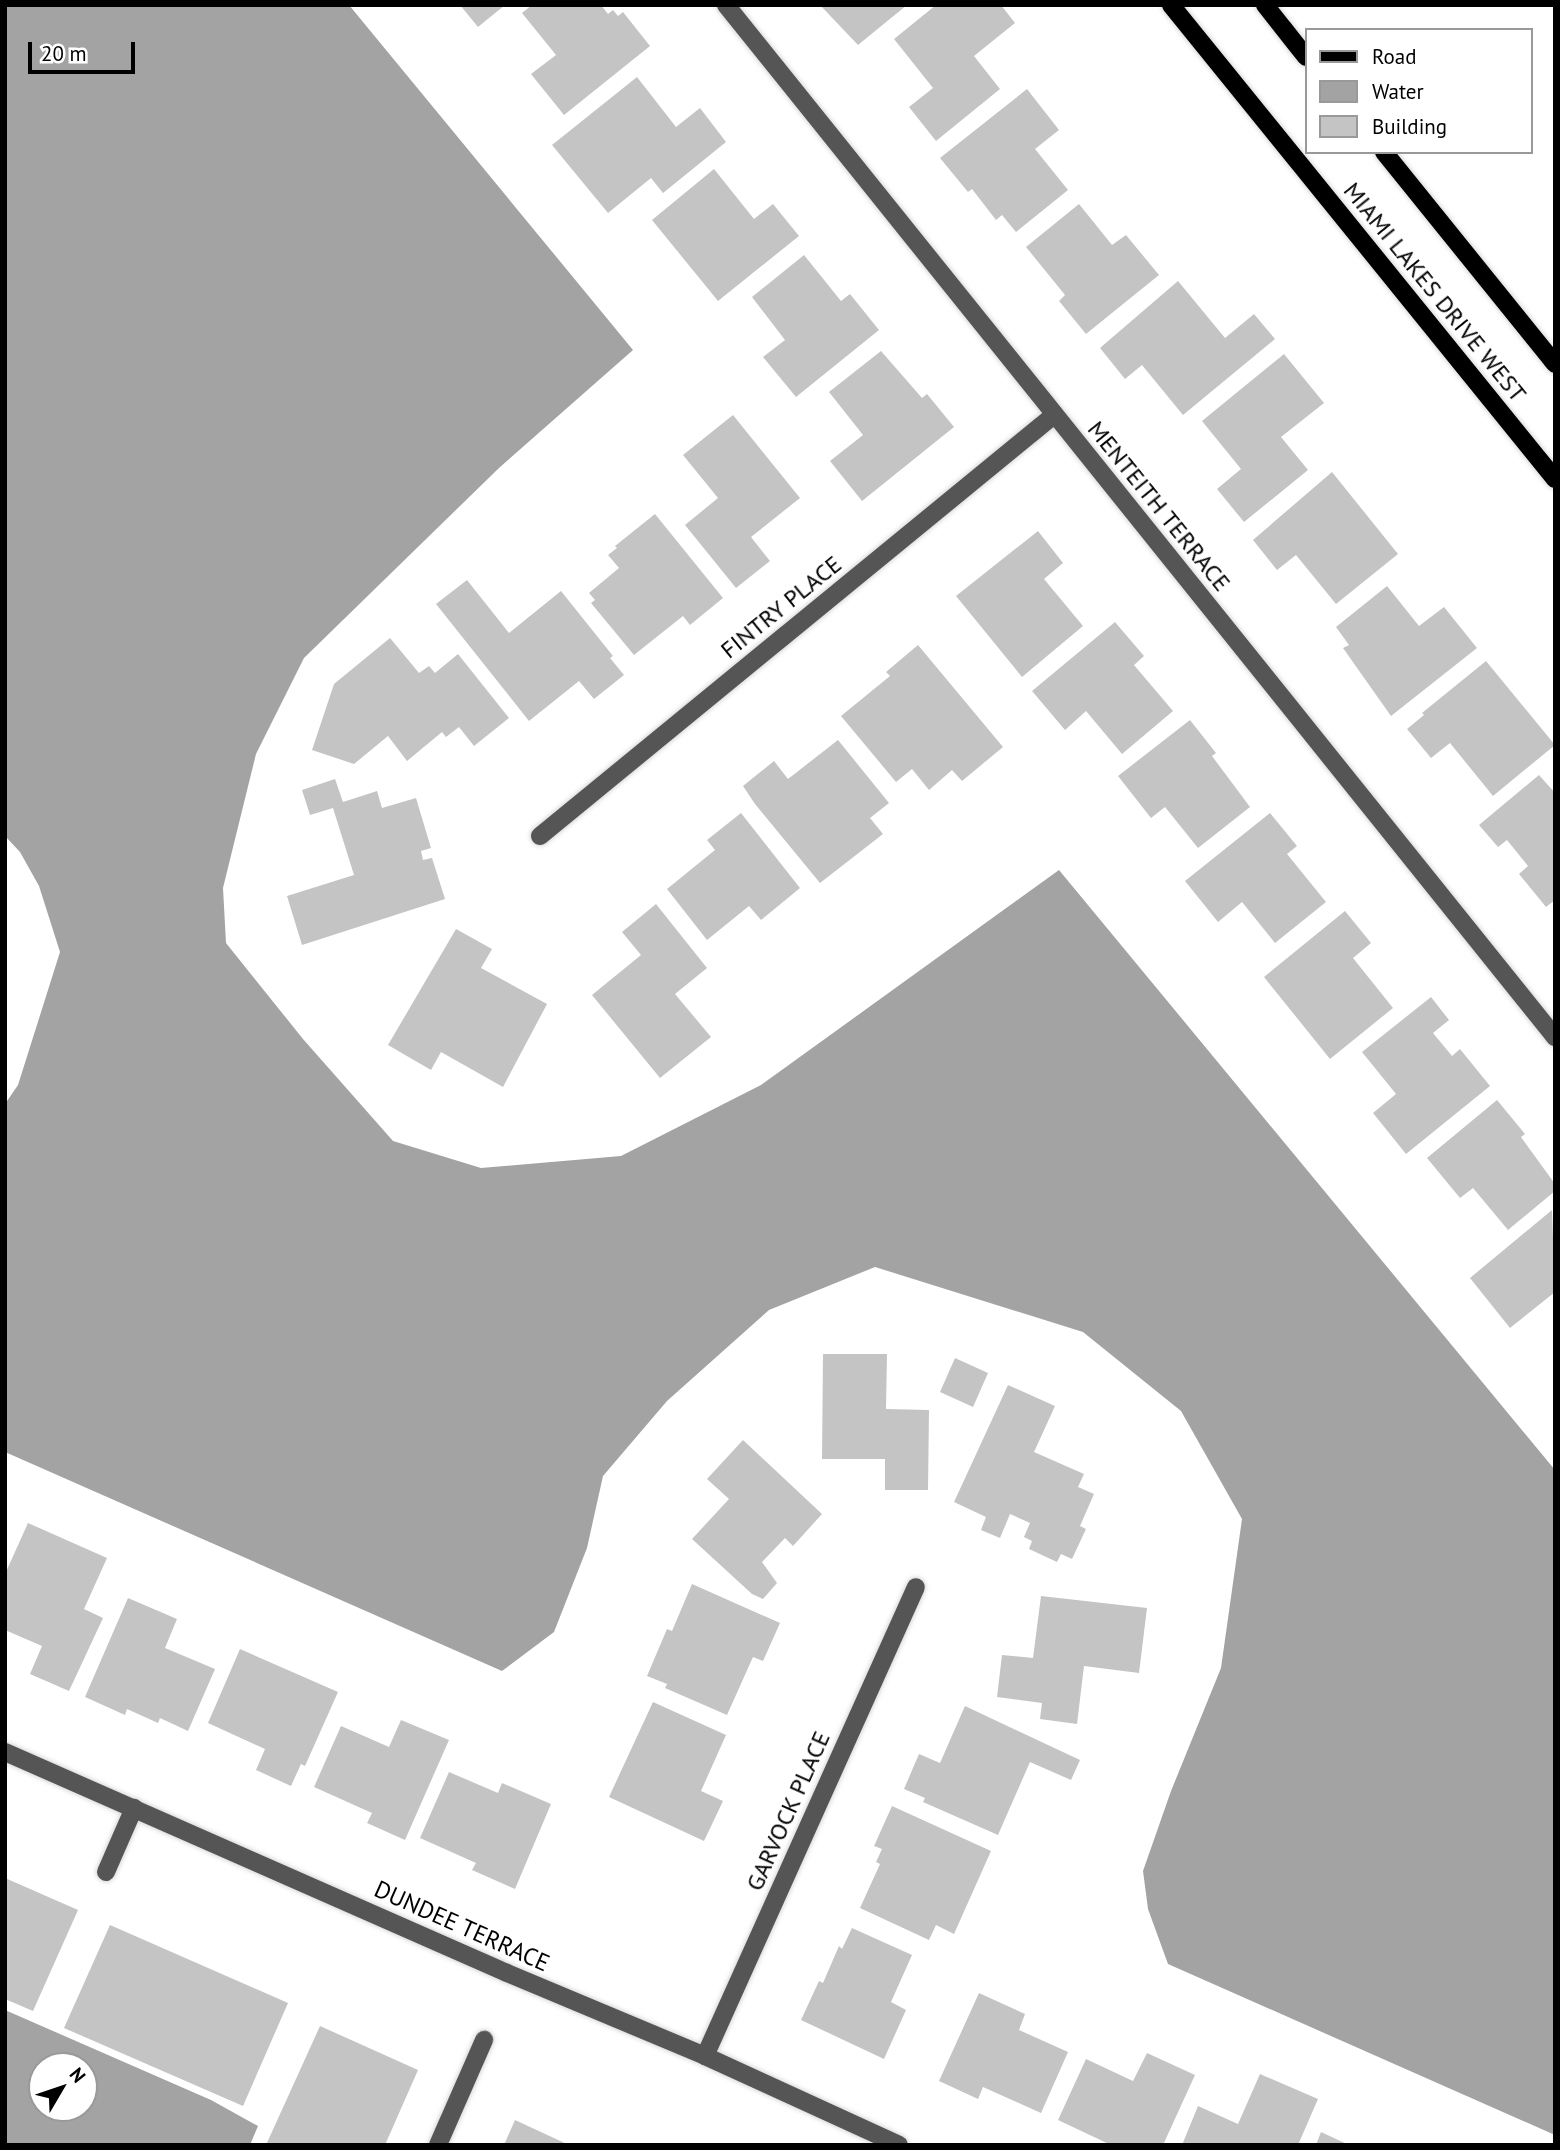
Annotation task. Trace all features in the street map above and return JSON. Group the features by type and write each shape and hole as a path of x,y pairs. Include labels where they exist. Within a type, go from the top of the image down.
{"main road":[{"name":"MIAMI LAKES DRIVE WEST","path":"1171,5 1555,479"},
{"path":"1265,5 1304,54"},
{"name":"MIAMI LAKES DRIVE WEST","path":"1386,154 1555,364"}],"street":[{"name":"MENTEITH TERRACE","path":"726,5 1555,1037"},
{"name":"FINTRY PLACE","path":"540,836 1054,415"},
{"name":"GARVOCK PLACE","path":"705,2056 916,1587"},
{"name":"DUNDEE TERRACE","path":"5,1752 508,1973 705,2056 900,2145"},
{"path":"106,1871 134,1808"},
{"path":"438,2145 484,2040"}],"water":[{"path":"5,5 349,5 633,350 499,468 304,658 256,754 223,888 226,943 303,1039 393,1141 481,1168 621,1156 761,1085 1059,870 1555,1470 1555,2135 1168,1964 1148,1909 1143,1871 1171,1791 1221,1668 1242,1519 1181,1411 1083,1332 875,1267 769,1310 667,1401 603,1476 587,1548 554,1632 502,1671 5,1452 5,1104 18,1085 60,952 39,886 20,852 5,836"},
{"path":"5,2010 211,2100 258,2126 250,2145 5,2145"}],"building":[{"path":"460,5 505,5 478,27"},
{"path":"532,5 601,5 608,14 613,10 618,16 623,12 650,46 564,115 531,74 556,55 522,13"},
{"path":"820,5 907,5 858,45"},
{"path":"936,5 1001,5 1015,23 974,56 1000,89 936,141 909,107 933,88 894,39"},
{"path":"637,77 676,127 700,108 726,142 663,193 651,178 608,213 552,145"},
{"path":"1027,89 1059,130 1035,149 1068,190 1016,232 1002,215 996,220 972,189 968,192 940,158"},
{"path":"714,169 754,219 773,204 799,236 718,301 652,220"},
{"path":"1079,204 1112,245 1126,235 1159,275 1086,334 1059,301 1065,295 1026,247"},
{"path":"804,255 841,301 850,294 879,330 796,397 763,357 785,340 752,297"},
{"path":"1178,281 1225,338 1254,314 1275,339 1183,415 1142,365 1125,379 1100,348"},
{"path":"881,351 922,398 927,394 954,427 862,501 830,461 863,435 829,392"},
{"path":"1284,354 1324,403 1281,437 1308,470 1244,522 1217,489 1241,469 1202,421"},
{"path":"733,415 800,498 751,537 770,561 736,588 685,525 718,498 683,455"},
{"path":"1332,472 1398,554 1336,604 1296,555 1277,570 1253,540"},
{"path":"655,514 723,598 690,625 683,616 634,655 591,603 595,600 589,593 619,568 608,555 617,548 615,546"},
{"path":"1038,531 1063,563 1044,579 1083,626 1022,677 956,596"},
{"path":"467,580 509,633 561,591 613,656 610,658 624,675 594,699 579,681 529,721 436,604"},
{"path":"1387,586 1419,626 1444,607 1477,648 1391,716 1343,648 1349,645 1336,627"},
{"path":"1115,622 1144,656 1134,665 1173,711 1122,754 1086,711 1065,730 1032,691"},
{"path":"390,638 419,673 429,666 435,673 458,654 509,718 474,746 459,727 446,737 442,732 407,761 388,736 354,764 312,750 334,684"},
{"path":"918,645 1003,747 962,781 952,770 929,790 912,769 896,782 841,716 890,676 886,672"},
{"path":"1486,661 1555,745 1493,796 1450,743 1431,758 1407,729 1424,715 1422,713"},
{"path":"1190,720 1216,753 1212,756 1250,807 1198,848 1165,807 1151,818 1118,776"},
{"path":"838,740 889,803 870,818 883,834 820,883 743,786 774,761 788,779"},
{"path":"1539,775 1555,793 1555,900 1546,907 1519,874 1528,866 1507,840 1498,847 1479,825"},
{"path":"335,779 343,802 377,791 382,808 416,798 431,848 421,851 423,860 432,858 445,899 302,945 287,896 354,875 333,808 310,815 302,790"},
{"path":"741,813 800,888 761,920 749,906 707,940 667,889 715,850 707,840"},
{"path":"1270,813 1297,846 1287,854 1326,902 1275,943 1242,902 1218,922 1185,881"},
{"path":"656,904 707,968 675,994 711,1037 660,1078 592,995 641,955 622,932"},
{"path":"1345,911 1371,943 1353,958 1393,1008 1330,1059 1264,977"},
{"path":"456,929 492,949 481,968 547,1004 503,1087 441,1052 431,1070 388,1045"},
{"path":"1431,997 1449,1020 1433,1033 1452,1056 1460,1049 1490,1086 1406,1154 1373,1113 1396,1094 1362,1052"},
{"path":"1497,1100 1525,1134 1521,1137 1555,1184 1555,1191 1508,1230 1473,1188 1460,1198 1427,1158"},
{"path":"1552,1210 1555,1292 1510,1328 1470,1278"},
{"path":"823,1354 887,1354 886,1409 929,1410 928,1490 885,1490 885,1459 822,1459"},
{"path":"955,1358 988,1373 973,1407 940,1392"},
{"path":"1008,1385 1055,1406 1034,1452 1084,1474 1078,1487 1094,1494 1080,1526 1086,1529 1072,1559 1061,1554 1057,1562 1029,1549 1032,1541 1024,1537 1030,1523 1010,1514 1000,1538 981,1530 986,1517 954,1502"},
{"path":"743,1440 822,1514 793,1546 785,1538 762,1562 777,1583 763,1599 752,1594 692,1539 729,1499 707,1479"},
{"path":"28,1523 107,1558 84,1609 103,1618 69,1691 30,1674 42,1646 5,1630 5,1574"},
{"path":"692,1584 780,1623 763,1661 753,1657 727,1715 665,1688 667,1684 647,1676 667,1629 672,1631"},
{"path":"1041,1596 1147,1608 1139,1673 1084,1666 1077,1724 1040,1719 1042,1703 997,1697 1002,1655 1033,1658"},
{"path":"128,1598 177,1619 165,1648 215,1669 188,1731 160,1718 158,1723 127,1709 125,1715 85,1697"},
{"path":"240,1649 338,1692 305,1766 301,1764 291,1786 256,1770 265,1749 208,1723"},
{"path":"653,1702 726,1735 701,1791 723,1801 704,1841 609,1797"},
{"path":"965,1706 1080,1760 1071,1780 1030,1762 998,1835 923,1802 925,1798 904,1789 919,1754 940,1763"},
{"path":"401,1720 449,1740 405,1840 367,1823 372,1813 314,1787 341,1726 389,1747"},
{"path":"449,1772 498,1793 502,1783 551,1804 515,1889 472,1870 476,1863 420,1838"},
{"path":"892,1806 991,1851 954,1934 936,1925 929,1940 860,1908 880,1864 876,1862 882,1849 874,1846"},
{"path":"5,1878 78,1910 33,2011 5,1999"},
{"path":"110,1925 288,2003 243,2106 64,2028"},
{"path":"852,1928 912,1955 891,2002 906,2010 884,2059 801,2020 819,1981 823,1983 839,1946 842,1949"},
{"path":"979,1993 1025,2014 1019,2030 1068,2052 1041,2113 983,2087 978,2099 939,2081"},
{"path":"320,2026 418,2070 385,2145 266,2145"},
{"path":"1147,2053 1195,2075 1163,2145 1111,2145 1058,2120 1086,2059 1133,2081"},
{"path":"1260,2074 1318,2099 1298,2145 1182,2145 1198,2106 1238,2124"},
{"path":"515,2120 569,2145 504,2145"},
{"path":"1321,2132 1349,2145 1316,2145"}]}
